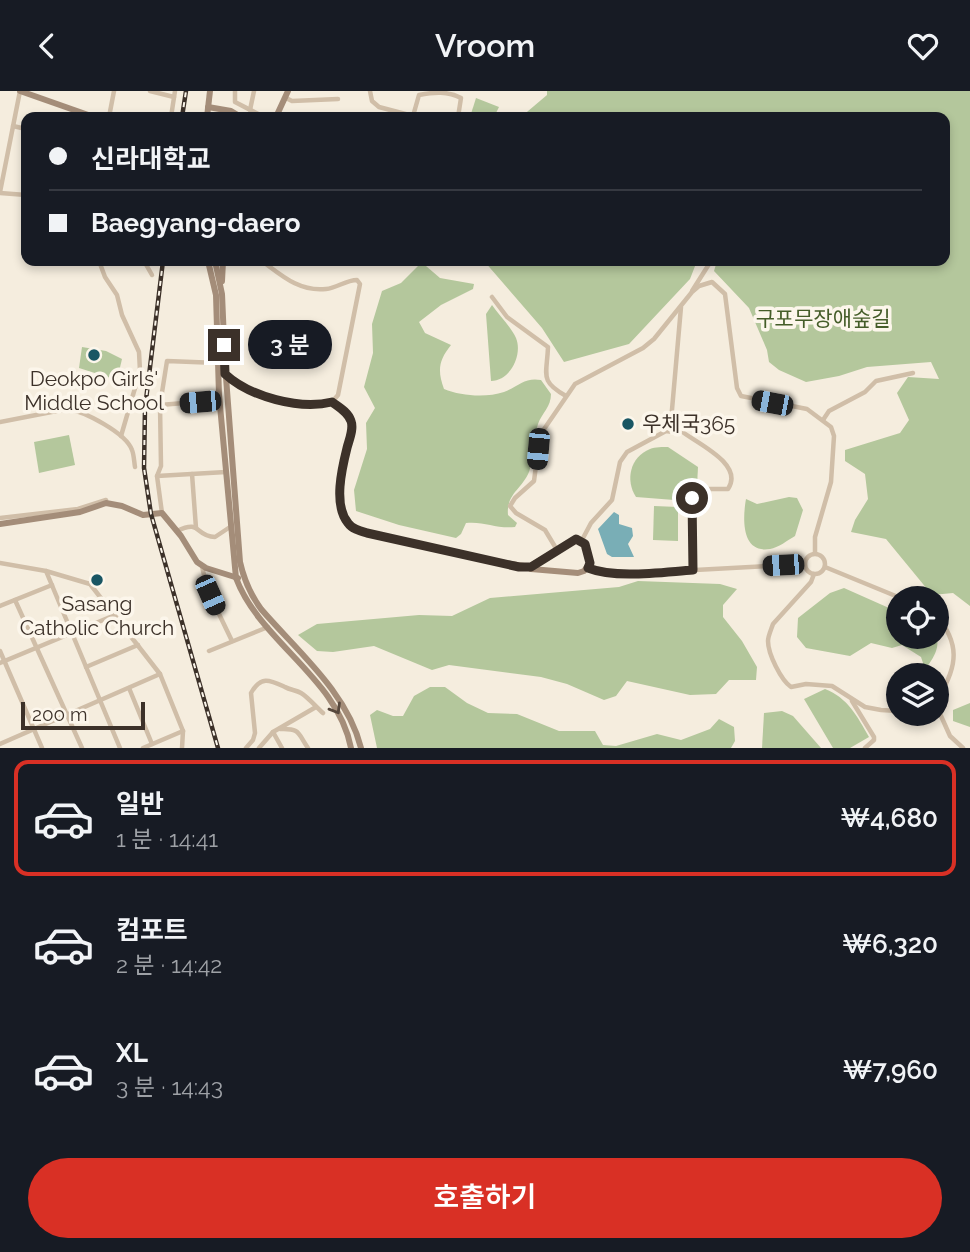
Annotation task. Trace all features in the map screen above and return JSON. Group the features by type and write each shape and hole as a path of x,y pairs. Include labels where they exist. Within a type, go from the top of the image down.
{"main road":[{"path":"20,91 72,112"},
{"path":"206,112 210,91"},
{"path":"278,112 287,94"},
{"path":"208,107 233,112"},
{"path":"209,266 216,295 218,363 222,374 240,579 261,609 340,698 356,730 361,748"},
{"path":"216,266 222,294"},
{"path":"223,266 220,400 230,527 240,579 246,600 335,707 348,733 351,748"},
{"path":"222,374 263,397 307,403 332,402 346,412 352,422 340,502 350,526 367,533 519,567 531,567 572,540 582,540 588,553 588,568 578,573 534,571 531,567"},
{"path":"0,524 80,512 106,503 127,507 140,514 162,513 181,535 191,555 202,565 240,579"}],"street":[{"path":"20,91 0,193 21,195"},
{"path":"110,112 114,91"},
{"path":"150,91 174,94 172,112"},
{"path":"236,91 235,103 254,112"},
{"path":"250,110 254,91"},
{"path":"370,91 372,100 379,107 398,112"},
{"path":"414,112 419,95 437,92 461,98 459,112"},
{"path":"287,94 292,100 338,99"},
{"path":"13,126 21,128"},
{"path":"101,266 104,277 117,295 122,315 139,352 140,371 121,436"},
{"path":"147,266 152,275"},
{"path":"269,266 295,285 325,289 352,280 360,284 338,395 332,402"},
{"path":"558,551 545,530 516,513 510,506 534,481 540,435 580,380 643,348 654,339 692,292 708,266"},
{"path":"692,292 706,282 712,282 725,294 737,388 741,396 807,409 831,427 834,436 831,482 815,537 814,553"},
{"path":"492,297 507,317 548,347 546,376 550,387 566,396"},
{"path":"671,421 681,306"},
{"path":"162,513 157,476 160,466 160,405 167,361 218,363"},
{"path":"823,420 829,411 865,392 876,381 913,373"},
{"path":"160,405 220,400"},
{"path":"0,422 66,409 74,410 111,428 121,436 132,448 135,467"},
{"path":"671,421 692,439 716,452 728,471 732,485 729,489 699,489 694,493 693,570"},
{"path":"671,421 665,424 669,431 692,439"},
{"path":"582,540 591,523 612,500 620,462 626,452 676,427"},
{"path":"157,476 226,472"},
{"path":"192,474 196,528"},
{"path":"0,518 78,509 107,500"},
{"path":"176,531 188,526 196,528 206,536 215,537 230,527"},
{"path":"814,553 825,559 825,567 820,573 814,574 808,571 805,564 807,557 814,553"},
{"path":"0,563 46,571 90,584 160,674 183,731 182,748"},
{"path":"588,568 596,571 640,573 805,564"},
{"path":"202,565 210,595 232,641"},
{"path":"825,567 886,592"},
{"path":"46,571 120,748"},
{"path":"814,574 811,582 773,624 768,641 769,649 783,678 791,687 806,684 832,686 851,700 874,737 865,748"},
{"path":"0,606 52,585"},
{"path":"15,600 82,748"},
{"path":"2,662 115,615"},
{"path":"209,651 269,627"},
{"path":"949,631 954,658 949,677"},
{"path":"86,667 138,645"},
{"path":"0,651 2,662 42,748"},
{"path":"1,744 160,674"},
{"path":"246,748 255,733 251,692 264,680 272,680 299,692 323,713"},
{"path":"129,688 152,744"},
{"path":"851,700 873,709 886,710"},
{"path":"259,748 273,732 316,707"},
{"path":"945,726 950,736 963,748"},
{"path":"273,732 280,729 295,731 301,734 308,748"},
{"path":"143,748 183,731"},
{"path":"273,732 282,748"}],"green space":[{"name":"구포무장애숲길","path":"547,91 970,91 970,606 953,593 949,593 949,586 925,586 886,539 851,532 868,499 865,474 845,461 845,450 900,433 909,420 897,393 908,377 939,379 931,362 867,367 806,382 779,370 769,362 767,350 749,308 714,271 716,266 950,266 950,112 527,112 547,95"},
{"path":"476,98 499,107 496,112 472,112"},
{"path":"418,266 426,266 440,278 474,284 473,289 441,305 419,322 425,333 451,345 440,365 444,389 482,396 504,392 535,379 541,380 551,394 538,424 529,472 509,502 508,515 517,523 515,527 466,523 456,538 399,525 356,511 354,490 367,449 366,423 375,408 364,387 373,353 372,324 382,291 401,283"},
{"path":"488,266 695,266 690,279 629,344 564,362 542,328"},
{"path":"492,305 514,334 518,352 509,372 498,380 491,381 486,314"},
{"path":"82,347 106,351 122,359 117,380 79,368"},
{"path":"69,435 75,465 39,473 34,442"},
{"path":"668,447 698,467 697,486 687,501 636,497 630,476 634,463 650,449"},
{"path":"789,497 797,498 803,510 795,536 773,548 760,549 753,546 748,540 744,524 746,499 757,504"},
{"path":"654,506 678,507 678,541 653,540"},
{"path":"638,581 720,584 737,589 723,605 723,617 742,641 757,667 756,680 729,680 716,694 690,695 627,681 616,696 604,700 567,684 541,677 449,665 432,670 374,646 333,652 317,651 298,635 317,624 419,615 452,616 490,598 619,587"},
{"path":"844,588 886,607 886,647 871,643 850,656 806,648 797,637 798,618 830,593"},
{"path":"908,649 937,649 929,663 923,663 921,657"},
{"path":"430,687 445,687 467,703 488,713 517,714 559,731 595,731 603,745 616,746 657,734 681,740 710,729 719,719 734,727 735,741 731,748 377,748 370,715 377,710 393,716 403,716 414,696"},
{"path":"825,689 846,703 869,737 850,748 833,748 804,699"},
{"path":"970,703 970,727 953,721 953,710"},
{"path":"782,711 793,716 821,748 762,748 764,713"}],"water":[{"path":"614,512 619,515 619,524 632,528 633,536 628,544 634,557 612,557 607,554 598,529"}],"railway":[{"path":"183,112 186,91"},
{"path":"162,266 145,408 144,468 151,514 218,748"}],"place":[{"name":"Deokpo Girls' Middle School","path":"94,355"},
{"name":"우체국365","path":"628,424"},
{"name":"Sasang Catholic Church","path":"97,580"}],"route":[{"path":"224,345 225,374 248,390 276,400 322,404 332,402 346,412 352,422 352,431 345,456 340,502 350,526 367,533 519,567 531,567 576,539 585,544 590,563 588,568 596,571 640,573 693,570 692,498"}]}
